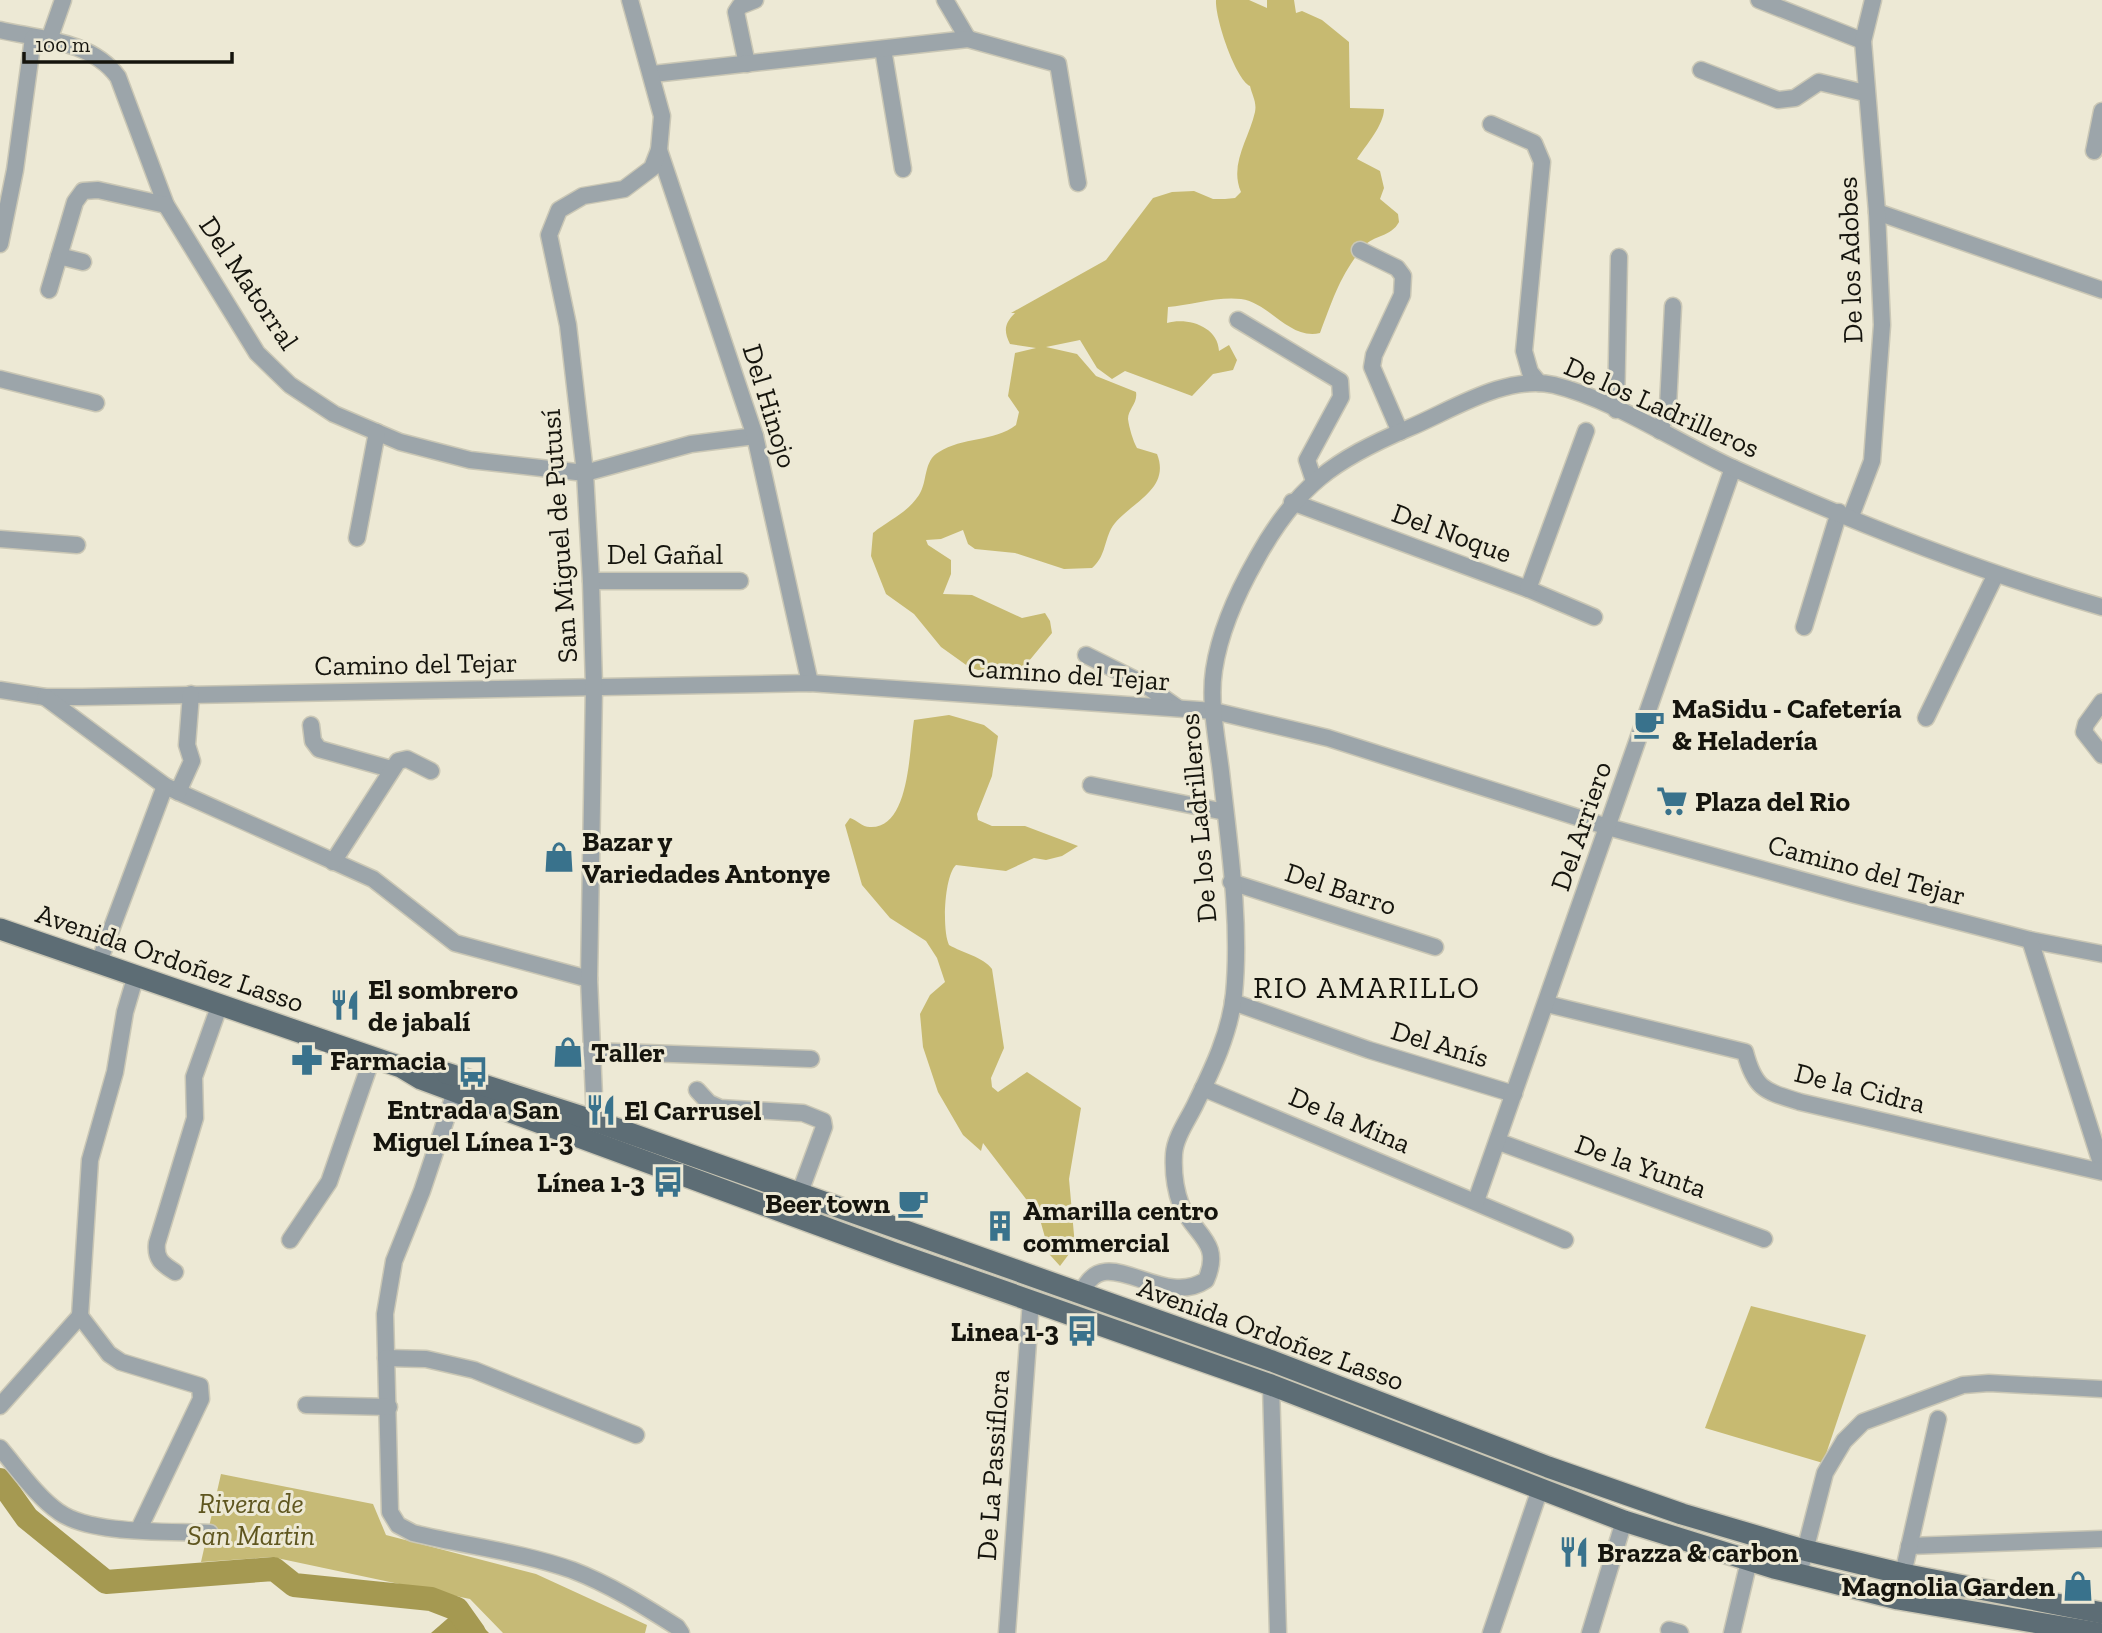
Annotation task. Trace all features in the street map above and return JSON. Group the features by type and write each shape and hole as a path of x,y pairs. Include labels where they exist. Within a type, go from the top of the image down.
{"main road":[{"name":"Avenida Ordoñez Lasso","path":"0,929 372,1058 592,1131 799,1195 1272,1362 1632,1497 1804,1550 1903,1574 2102,1613"},
{"name":"Avenida Ordoñez Lasso","path":"592,1131 1031,1300 1271,1385 1624,1521 1749,1561 1898,1599 2098,1633"}],"street":[{"path":"0,244 41,39 63,0"},
{"path":"630,0 653,74 662,116 659,150"},
{"path":"747,64 736,12 740,6 755,0"},
{"path":"945,0 968,39"},
{"path":"1759,0 1863,41"},
{"name":"De los Adobes","path":"1804,627 1845,514 1866,481 1874,432 1882,325 1877,212 1865,93 1863,41 1873,0"},
{"name":"Del Matorral","path":"0,30 93,53 107,61 118,77 166,205 257,353 301,392 334,414 400,442 470,460 585,473"},
{"path":"653,74 968,39 1058,64 1078,183"},
{"path":"883,49 904,169"},
{"path":"1701,70 1778,100 1795,99 1819,82 1865,93"},
{"path":"2094,151 2102,111"},
{"path":"1491,124 1534,143 1542,162 1524,351 1530,372 1539,383"},
{"name":"Del Hinojo","path":"659,150 755,436 810,683"},
{"name":"San Miguel de Putusí","path":"592,1131 589,979 594,687 591,581 585,473 568,325 548,234 559,210 583,196 624,189 652,167 659,150"},
{"path":"49,290 75,202 83,191 98,190 166,205"},
{"path":"1877,212 2102,290"},
{"path":"1360,250 1397,268 1403,276 1402,295 1374,355 1372,367 1400,432"},
{"path":"59,256 83,262"},
{"path":"1616,410 1619,257"},
{"path":"1660,431 1668,406 1672,306"},
{"path":"1238,320 1340,381 1343,389 1341,397 1307,460 1314,481"},
{"path":"0,379 96,403"},
{"name":"De los Ladrilleros","path":"1081,1295 1092,1276 1103,1271 1115,1271 1173,1290 1194,1288 1206,1280 1212,1255 1206,1241 1182,1207 1174,1177 1174,1147 1221,1046 1233,1002 1236,971 1231,882 1214,711 1214,673 1223,630 1241,586 1292,502 1314,481 1359,451 1400,432 1500,389 1539,383 1557,386 1616,410 1733,468 1995,576 2102,607"},
{"path":"1528,589 1586,431"},
{"path":"357,538 377,432"},
{"path":"585,473 691,444 755,436"},
{"name":"Del Arriero","path":"1476,1201 1499,1142 1733,468"},
{"name":"Del Noque","path":"1292,502 1528,589 1594,617"},
{"path":"0,539 77,545"},
{"path":"1926,718 1995,576"},
{"name":"Del Gañal","path":"591,581 740,581"},
{"path":"1086,656 1144,684 1178,708"},
{"name":"Camino del Tejar","path":"0,690 45,697 810,683 1214,711 1328,738 1608,827 2030,940 2102,954"},
{"path":"99,962 172,789 191,761 187,745 191,694"},
{"path":"45,697 172,789 373,879 455,943 589,979"},
{"path":"2102,702 2085,724 2084,732 2102,755"},
{"path":"311,725 313,741 320,749 391,769"},
{"path":"333,862 391,769 402,759 431,771"},
{"path":"1091,785 1225,812"},
{"name":"Del Barro","path":"1231,882 1435,947"},
{"path":"2030,940 2102,1166"},
{"path":"0,1406 80,1316 90,1160 115,1072 125,1012 136,975"},
{"name":"Del Anís","path":"1233,1002 1369,1050 1514,1094"},
{"path":"175,1272 160,1263 156,1253 157,1243 195,1118 194,1077 220,1004"},
{"name":"De la Cidra","path":"1547,1004 1745,1052 1751,1076 1764,1090 1800,1102 2102,1172"},
{"path":"590,1051 811,1059"},
{"path":"289,1240 329,1182 372,1058"},
{"path":"457,1085 422,1191 394,1261 385,1314 390,1512 398,1525 413,1533 544,1561 575,1571 637,1602 677,1627 681,1633"},
{"name":"De la Mina","path":"1203,1088 1564,1240"},
{"path":"697,1090 709,1103 720,1108 803,1113 823,1121 824,1127 799,1195"},
{"name":"De la Yunta","path":"1499,1142 1764,1239"},
{"name":"De La Passiflora","path":"1007,1633 1031,1300"},
{"path":"80,1316 109,1354 121,1362 184,1379 200,1386 202,1391 139,1528"},
{"path":"386,1358 426,1359 474,1370 636,1435"},
{"path":"1799,1574 1825,1473 1844,1441 1863,1422 1963,1385 1989,1382 2102,1389"},
{"path":"1271,1385 1278,1633"},
{"path":"306,1405 389,1406"},
{"path":"1903,1574 1938,1419"},
{"path":"0,1448 52,1507 66,1517 101,1528 210,1533"},
{"path":"1491,1633 1540,1489"},
{"path":"1590,1633 1624,1521"},
{"path":"1909,1546 2102,1539"},
{"path":"1732,1633 1749,1561"}],"green space":[{"name":"Rivera de San Martin","path":"221,1474 373,1504 386,1535 536,1574 647,1625 645,1633 503,1633 470,1599 272,1557 201,1562"}],"shaded area":[{"path":"1216,0 1249,0 1267,8 1267,0 1294,0 1296,13 1302,11 1322,20 1349,42 1350,108 1384,109 1378,128 1357,159 1380,171 1384,188 1380,199 1398,214 1399,222 1392,231 1368,242 1356,257 1338,288 1320,333 1299,331 1261,307 1241,299 1168,307 1167,323 1183,321 1200,325 1213,335 1219,351 1229,345 1237,360 1233,370 1213,374 1192,396 1125,371 1112,379 1097,368 1080,340 1046,347 1077,354 1096,376 1136,392 1136,399 1128,415 1130,430 1137,448 1157,454 1160,467 1158,478 1153,488 1111,529 1102,555 1092,568 1064,569 1015,553 975,549 968,544 963,530 941,539 926,540 928,545 951,560 951,574 943,594 972,595 1022,618 1045,613 1050,621 1052,633 1024,667 978,670 969,667 941,647 914,614 886,594 871,556 873,533 914,502 922,490 930,461 939,452 948,447 998,434 1016,425 1019,412 1008,396 1015,353 1036,348 1010,344 1006,331 1009,320 1015,313 1011,313 1106,260 1153,198 1172,192 1194,191 1213,199 1225,199 1235,198 1241,192 1237,171 1255,105 1250,86 1238,72 1227,47"},
{"path":"949,715 984,725 998,736 992,776 977,814 978,820 992,826 1025,826 1078,846 1062,856 1046,860 1034,858 1006,871 956,865 949,880 945,904 945,928 949,945 978,958 992,969 1004,1048 991,1078 992,1087 998,1092 1027,1072 1081,1108 1069,1179 1075,1246 1060,1266 1050,1255 1039,1216 983,1143 981,1151 963,1135 938,1092 923,1047 920,1014 930,995 945,982 937,958 926,941 890,918 862,885 845,825 850,818 870,827 883,824 893,815 905,786 914,720"},
{"path":"1751,1306 1866,1335 1823,1463 1705,1428"},
{"path":"462,1606 489,1633 431,1633"}],"waterway":[{"path":"0,1480 27,1518 106,1582 274,1569 294,1585 431,1599 457,1609 474,1633"}],"place":[{"name":"MaSidu - Cafetería & Heladería","path":"1649,724"},
{"name":"Plaza del Rio","path":"1672,801"},
{"name":"Bazar y Variedades Antonye","path":"559,857"},
{"name":"El sombrero de jabalí","path":"345,1005"},
{"name":"Taller","path":"568,1052"},
{"name":"Farmacia","path":"307,1060"},
{"name":"Entrada a San Miguel Línea 1-3","path":"473,1072"},
{"name":"El Carrusel","path":"601,1110"},
{"name":"Línea 1-3","path":"668,1182"},
{"name":"Beer town","path":"913,1203"},
{"name":"Amarilla centro commercial","path":"1000,1226"},
{"name":"Linea 1-3","path":"1082,1331"},
{"name":"Brazza & carbon","path":"1574,1552"},
{"name":"Magnolia Garden","path":"2078,1586"}],"district":[{"name":"RIO AMARILLO","path":"1367,988"}]}
